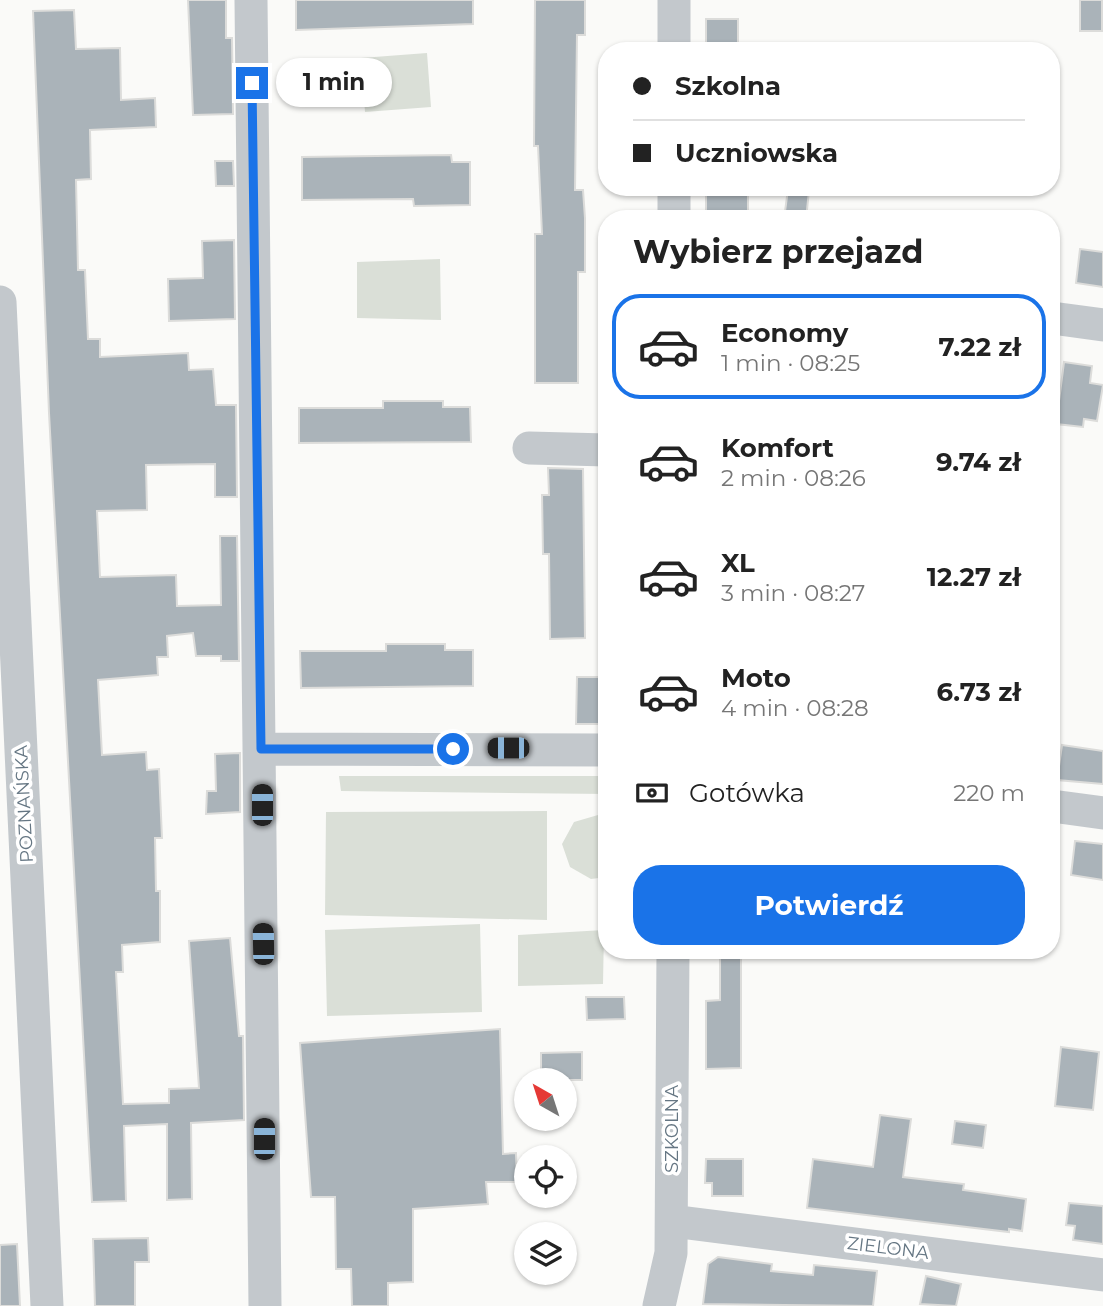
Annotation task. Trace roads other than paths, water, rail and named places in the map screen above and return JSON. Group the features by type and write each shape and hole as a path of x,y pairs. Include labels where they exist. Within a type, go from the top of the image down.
{"street":[{"path":"251,0 265,1306"},
{"path":"674,0 674,42"},
{"name":"POZNAŃSKA","path":"0,302 47,1306"},
{"path":"1060,319 1103,326"},
{"path":"529,447 598,450"},
{"path":"261,749 598,750"},
{"path":"1060,807 1103,813"},
{"name":"SZKOLNA","path":"659,1306 671,1253 673,959"},
{"name":"ZIELONA","path":"672,1221 1103,1275"}]}
